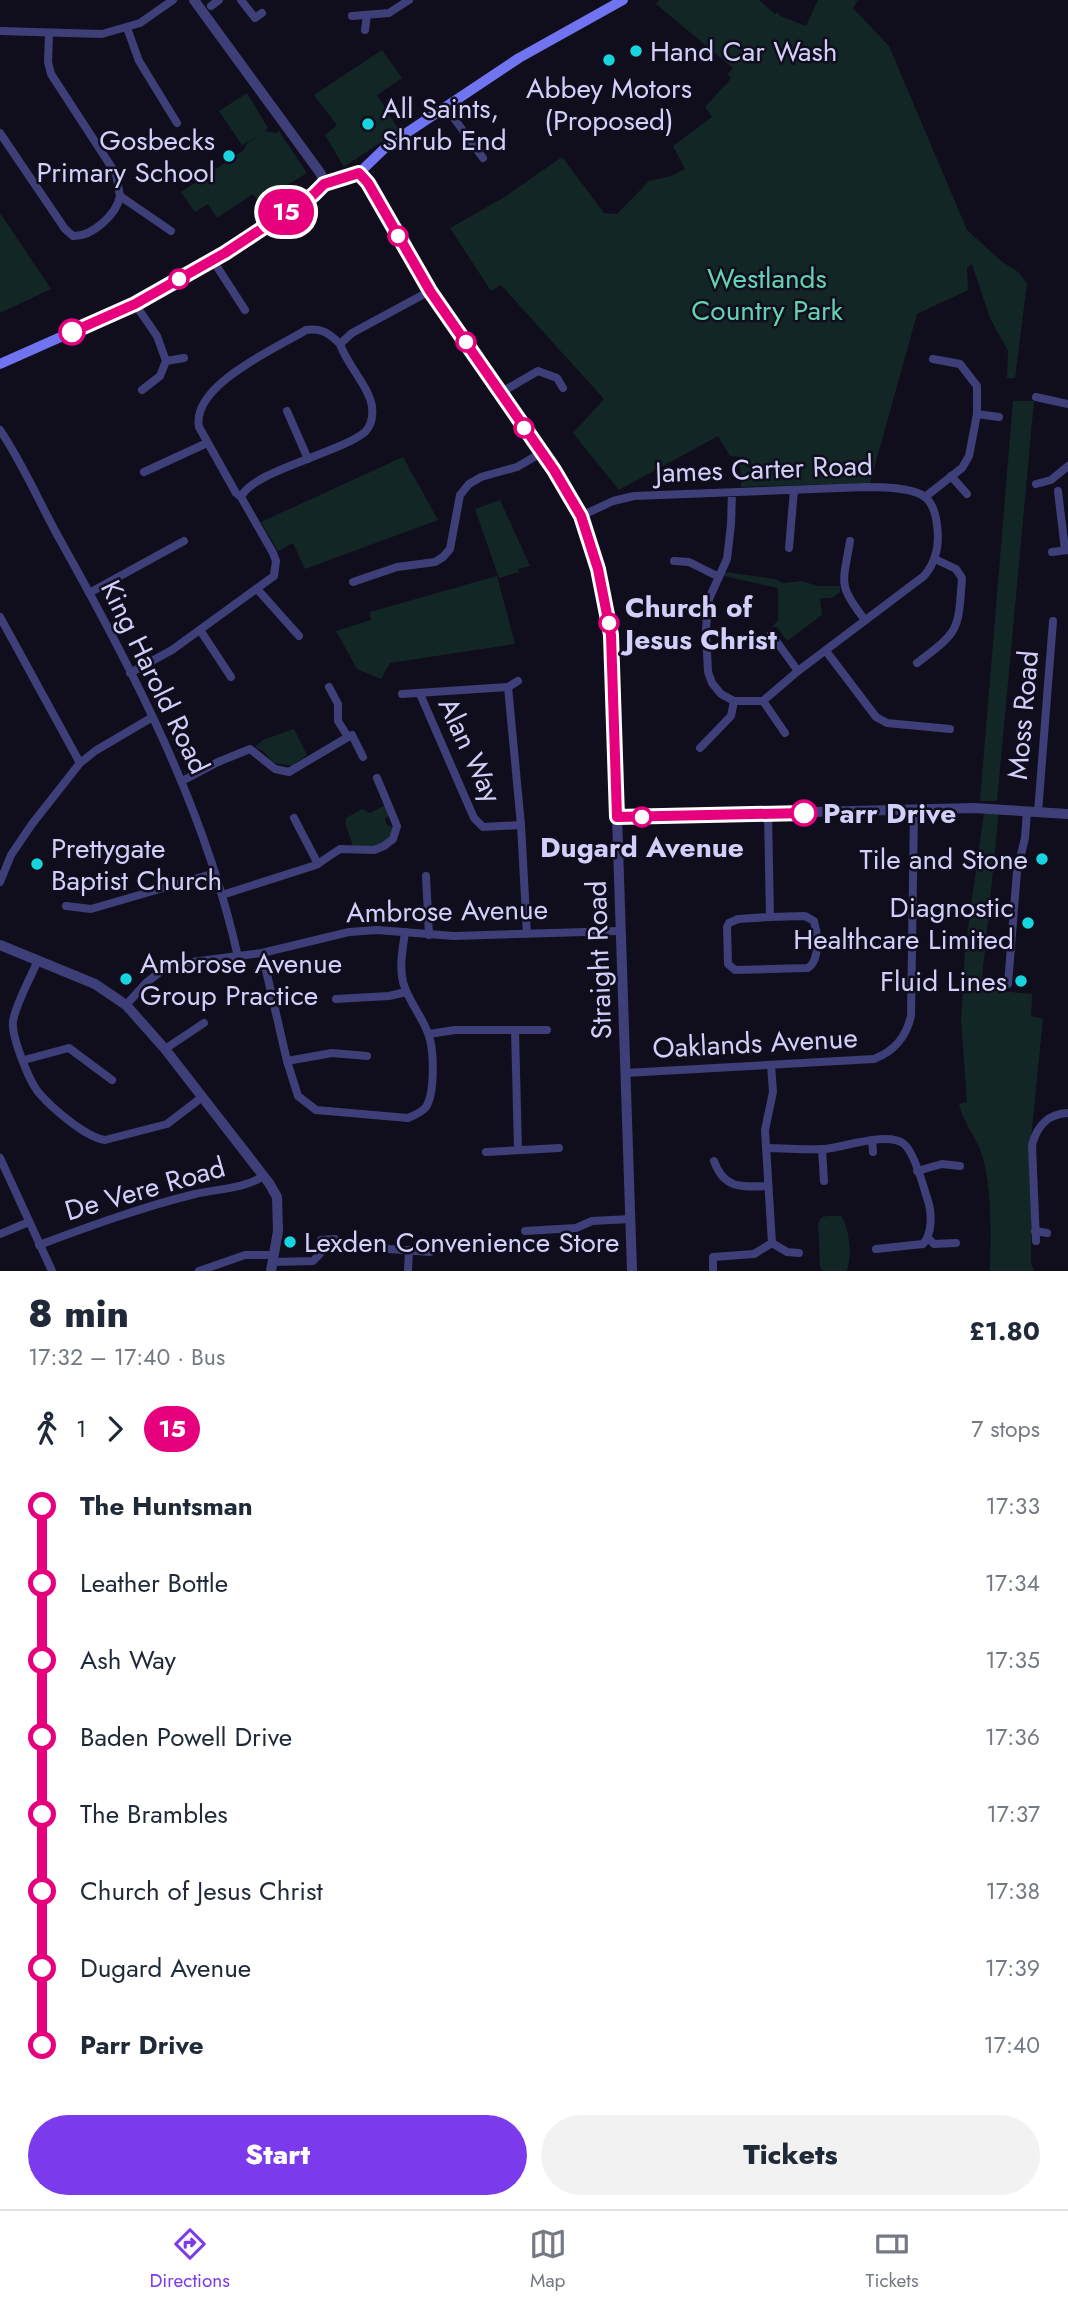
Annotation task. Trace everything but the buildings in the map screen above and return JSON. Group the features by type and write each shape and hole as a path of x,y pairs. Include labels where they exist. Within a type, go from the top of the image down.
{"main road":[{"path":"0,364 135,304 313,195 324,184 359,173 387,146 445,106 519,58 623,0"}],"street":[{"path":"0,31 102,34 127,28 151,17 173,0"},
{"path":"194,0 321,174 324,184"},
{"path":"241,0 255,18"},
{"path":"352,16 389,13 409,0"},
{"path":"365,30 367,15"},
{"path":"127,28 139,61 177,123"},
{"path":"0,133 65,229 73,236 83,235 113,213 120,196 116,174 51,74 48,62 49,34"},
{"path":"445,106 483,158"},
{"name":"Straight Road","path":"359,173 368,183 430,291 554,470 581,516 598,569 611,635 632,1271"},
{"path":"120,196 171,231"},
{"path":"212,259 245,310"},
{"path":"341,344 352,333 430,291"},
{"path":"135,304 157,336 166,361 160,376 142,390"},
{"path":"130,673 172,650 274,576 276,561 207,443 197,418 203,404 226,378 306,331 318,329 330,333 341,344 343,354 372,402 373,418 366,431 244,489 241,497"},
{"path":"166,361 184,358"},
{"path":"732,493 727,559 708,601 708,671 712,683 721,694 734,701 763,701 798,671 924,576 935,559 938,545 935,520 933,509 925,497 962,468 969,456 977,414 977,386 960,364 933,359"},
{"path":"500,393 538,371 557,378 564,388"},
{"path":"1036,397 1068,404"},
{"path":"287,411 308,459"},
{"path":"977,414 999,417"},
{"name":"King Harold Road","path":"0,430 89,593 183,781 222,895 238,957"},
{"path":"144,472 207,443"},
{"path":"354,582 397,567 435,562 443,557 450,549 460,495 469,484 481,477 517,467 541,453"},
{"path":"1036,484 1051,480 1068,466"},
{"path":"951,476 967,494"},
{"name":"James Carter Road","path":"581,516 613,501 634,496 794,489 897,488 925,497"},
{"path":"789,548 794,489"},
{"path":"1052,552 1066,550 1058,491"},
{"path":"89,593 184,541"},
{"path":"850,541 843,585 846,596 865,620"},
{"path":"917,663 948,639 958,622 962,578 956,569 935,559"},
{"path":"674,561 688,562 719,577"},
{"path":"258,590 299,636"},
{"path":"0,617 80,763"},
{"name":"Moss Road","path":"1008,984 1017,871 1032,812 1053,621"},
{"path":"200,630 231,677"},
{"path":"771,634 798,671"},
{"path":"826,651 876,717 887,723 950,729"},
{"name":"Alan Way","path":"402,694 508,687 517,681"},
{"path":"329,687 338,704 338,721 352,735 363,757"},
{"path":"508,687 521,825 527,934"},
{"name":"Alan Way","path":"419,694 474,818 483,827 521,825"},
{"path":"700,748 731,716 734,701"},
{"path":"763,701 785,733"},
{"path":"0,882 18,844 80,763 95,751 151,718"},
{"path":"183,781 250,749 275,769 289,772 352,735"},
{"path":"222,895 318,864 340,849 374,850 393,839 396,818 377,778"},
{"path":"617,817 994,808 1068,814"},
{"name":"Oaklands Avenue","path":"625,1073 874,1059 885,1055 902,1039 911,1016 914,809"},
{"path":"768,813 770,917"},
{"path":"294,818 318,864"},
{"path":"66,906 91,909 215,873"},
{"path":"426,876 429,935"},
{"path":"805,916 814,921 816,957 813,966 731,968 727,928 729,923 738,919 770,917 805,916"},
{"name":"Ambrose Avenue","path":"126,1005 146,983 165,968 183,963 261,953 348,932 405,932 454,936 619,931"},
{"path":"261,953 298,1096 316,1110 408,1118 418,1115 428,1102 433,1053 429,1034 406,992 401,968 405,932"},
{"path":"0,945 95,984 126,1005 166,1049 263,1176 277,1200 278,1230 273,1263"},
{"path":"38,960 13,1023 24,1060 38,1092 95,1138 105,1140 167,1124 201,1098"},
{"path":"337,999 389,996 406,992"},
{"path":"166,1049 204,1023"},
{"path":"429,1034 455,1030 547,1030"},
{"path":"515,1030 518,1150"},
{"path":"24,1060 69,1048 112,1080"},
{"path":"287,1061 332,1053 367,1056"},
{"path":"771,1065 773,1092 765,1130 772,1243"},
{"path":"1048,1233 1036,1236 1032,1145 1035,1133 1044,1121 1068,1113"},
{"path":"766,1148 822,1149 872,1140 898,1140 912,1152 928,1199 928,1238 923,1244 885,1243 876,1249"},
{"path":"872,1140 873,1152"},
{"path":"486,1152 559,1148"},
{"path":"822,1149 824,1181"},
{"path":"0,1158 52,1271"},
{"path":"714,1161 719,1175 727,1181 744,1186 767,1186"},
{"path":"917,1171 942,1164 960,1166"},
{"name":"De Vere Road","path":"39,1245 104,1221 194,1194 249,1183 263,1176"},
{"path":"525,1231 576,1228 592,1221 630,1219"},
{"path":"0,1234 29,1222"},
{"path":"928,1238 934,1244 956,1243"},
{"path":"311,1241 335,1239"},
{"path":"200,1271 245,1255 273,1263 313,1261 320,1254 321,1240"},
{"path":"772,1243 786,1252 799,1253"},
{"path":"713,1271 713,1257 754,1254 772,1243"},
{"path":"389,1250 430,1252"},
{"path":"408,1251 408,1271"}],"green space":[{"name":"Westlands Country Park","path":"659,0 759,0 775,14 778,12 780,16 806,26 818,0 858,0 853,8 889,46 967,230 1001,261 1018,272 1027,283 1015,378 1007,378 1008,351 990,318 972,264 967,268 968,290 917,314 870,483 741,487 740,457 730,456 718,436 619,490 573,433 604,399 501,285 491,291 450,228 503,198 562,157 604,213 617,214 649,181 671,176 685,169 673,146 712,117 705,107 729,81 731,77 727,75 733,68 656,4"},
{"path":"382,50 402,78 377,95 399,130 344,167 325,135 336,124 314,95"},
{"path":"247,93 268,128 265,131 279,131 307,173 259,202 253,194 217,218 208,204 195,212 181,192 244,150 247,143 265,132 242,145 219,111"},
{"path":"0,213 51,289 0,313"},
{"path":"1013,401 1034,401 997,801 980,801"},
{"path":"403,457 438,520 305,569 293,543 278,551 261,522"},
{"path":"500,500 530,566 499,578 475,509"},
{"path":"725,572 775,579 783,583 802,581 817,586 840,586 840,592 832,598 820,598 822,615 787,641 777,627 772,627 778,620 778,588 724,576"},
{"path":"497,576 515,644 390,663 381,679 357,669 336,631 371,620 370,612"},
{"path":"294,729 307,755 292,766 274,763 255,747 263,740"},
{"path":"386,805 389,816 385,818 386,824 393,828 390,837 379,846 352,846 346,818 362,809 370,813"},
{"path":"999,811 981,989 1032,994 1031,1016 1043,1019 1031,1139 1031,1263 1034,1271 990,1271 990,1214 986,1171 981,1151 959,1104 967,1102 961,1021 965,950 984,812"},
{"path":"841,1216 846,1227 850,1251 846,1271 823,1271 820,1267 818,1223 822,1217"}],"bus line":[{"name":"15","path":"72,332 135,304 225,253 313,195 324,184 359,173 368,183 430,291 554,470 581,516 598,569 611,635 617,817 804,813"}],"place":[{"name":"Hand Car Wash","path":"636,51"},
{"name":"Abbey Motors (Proposed)","path":"609,60"},
{"name":"All Saints, Shrub End","path":"368,124"},
{"name":"Gosbecks Primary School","path":"229,156"},
{"name":"Church of Jesus Christ","path":"609,623"},
{"name":"Parr Drive","path":"804,813"},
{"name":"Dugard Avenue","path":"642,817"},
{"name":"Tile and Stone","path":"1042,859"},
{"name":"Prettygate Baptist Church","path":"37,864"},
{"name":"Diagnostic Healthcare Limited","path":"1028,923"},
{"name":"Ambrose Avenue Group Practice","path":"126,979"},
{"name":"Fluid Lines","path":"1021,981"},
{"name":"Lexden Convenience Store","path":"290,1242"}]}
